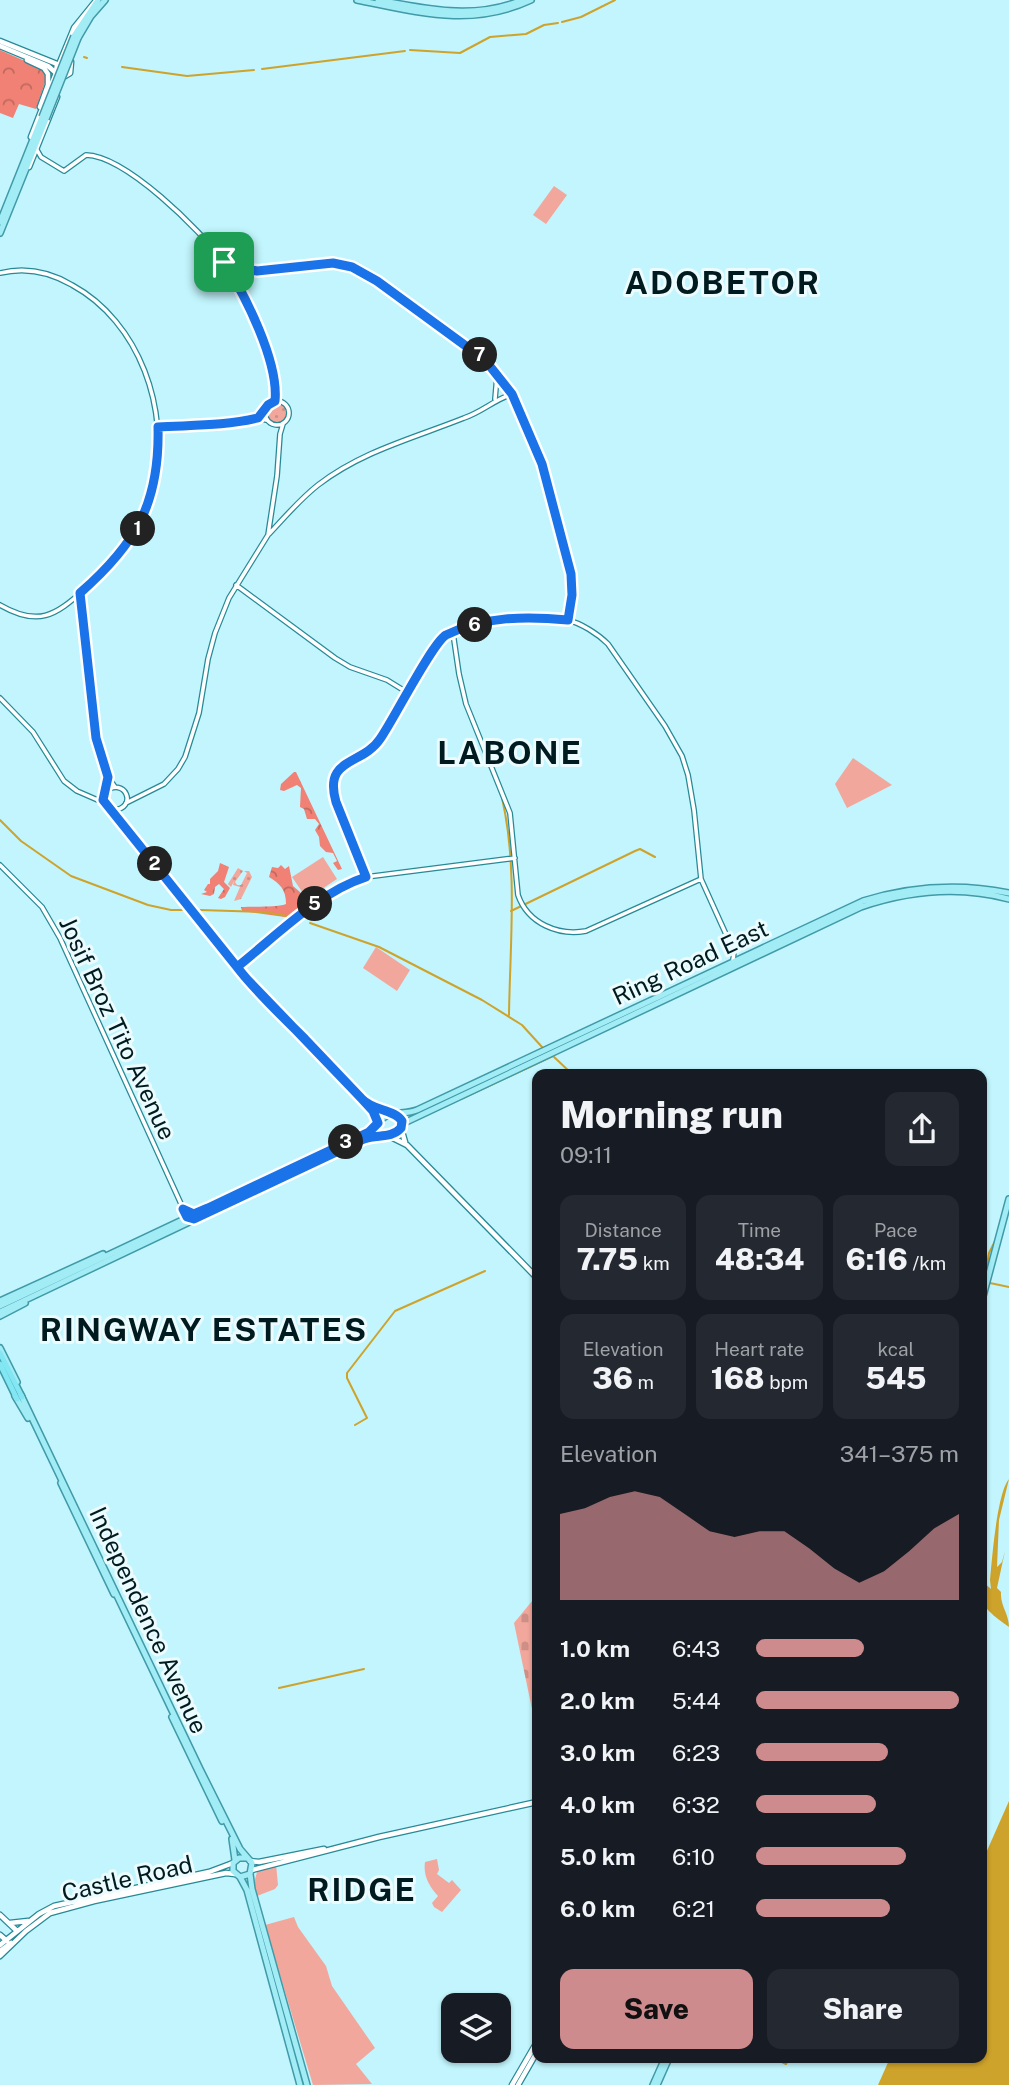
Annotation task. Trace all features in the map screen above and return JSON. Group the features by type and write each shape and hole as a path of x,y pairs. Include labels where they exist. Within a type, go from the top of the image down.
{"highway":[{"name":"Independence Avenue","path":"0,1350 2,1367 19,1398"}],"main road":[{"path":"356,0 439,15 466,17 495,14 531,0"},
{"path":"378,0 468,13 494,10 522,0"},
{"path":"0,222 76,37 101,1"},
{"path":"0,233 22,177 59,63 74,28 88,8 101,1"},
{"path":"22,177 37,150 65,76 70,73 69,65 82,36 101,1"},
{"path":"0,44 59,63 65,61 69,65"},
{"path":"0,44 65,76"},
{"path":"18,53 44,68 48,74 42,118"},
{"name":"Ring Road East","path":"401,1126 733,960 863,901 965,886 1009,893"},
{"name":"Ring Road East","path":"393,1114 417,1110 854,910 910,892 958,892 1009,898"},
{"path":"0,1309 111,1259 336,1150 369,1132 383,1117 393,1114 401,1119 407,1145"},
{"path":"377,1124 378,1131 407,1145 532,1273"},
{"path":"336,1150 372,1136 387,1135 401,1126"},
{"path":"987,1281 1009,1199"},
{"path":"177,1222 183,1210 194,1217"},
{"path":"0,1309 96,1255 163,1233 177,1222 194,1217"},
{"path":"0,1309 94,1271 111,1259"},
{"name":"Independence Avenue","path":"0,1350 15,1377 19,1398 233,1842 237,1875"},
{"name":"Independence Avenue","path":"19,1398 81,1516 200,1769 248,1859 251,1872"},
{"path":"234,1861 248,1859 259,1862 342,1846 532,1803"},
{"path":"305,2084 289,2041 247,1890 237,1875 342,1846"},
{"name":"Castle Road","path":"0,1945 13,1938 32,1919 57,1905 220,1870 234,1861"},
{"path":"150,1884 157,1879 159,1872 169,1881"},
{"path":"251,1872 252,1889 305,2084"},
{"name":"Castle Road","path":"0,1956 50,1913 85,1904 91,1909 94,1901 226,1873 237,1875"},
{"path":"0,1915 9,1922 13,1938"},
{"path":"0,1925 32,1919"},
{"path":"0,1951 13,1938 26,1931"},
{"path":"0,1935 13,1938"},
{"path":"515,2085 532,2052"},
{"path":"515,2085 532,2060"},
{"path":"655,2085 665,2063"}],"street":[{"path":"37,150 41,157 64,171 86,155 102,157 112,162 163,200 198,232 224,262 261,334 275,389 290,415 280,434 268,536"},
{"path":"33,158 41,157"},
{"path":"224,262 249,270 280,270 333,263 352,267 435,321 481,356 512,394 538,452 569,561 572,580 568,620"},
{"path":"0,273 19,270 48,274 96,300 134,347 152,395 158,427 158,463 154,485 138,528 113,562 56,613 41,617 23,615 0,605"},
{"path":"237,284 241,276 249,270"},
{"path":"495,371 498,380 495,399"},
{"path":"275,389 275,401"},
{"path":"121,820 122,808 126,803 164,785 185,757 199,713 213,640 236,586 268,536 309,492 341,469 376,450 466,418 484,409 495,399 512,394"},
{"path":"258,418 268,405 275,401 282,402"},
{"path":"265,412 266,420"},
{"path":"158,427 209,426 258,418 276,426 280,434"},
{"path":"276,426 283,424"},
{"path":"236,586 334,658 350,667 387,680 408,693"},
{"path":"80,593 96,738 108,777 115,786 135,797"},
{"path":"71,601 83,609"},
{"path":"366,877 336,802 333,785 337,769 377,744 440,640 453,633 499,620 568,620 603,639 679,750 694,810 701,879 734,952 733,960"},
{"path":"453,633 466,704 508,807 512,858 522,903 532,916 553,930 580,932 594,929 701,879"},
{"path":"0,698 33,732 64,781 84,795 94,798 121,820 260,994 369,1105 377,1124"},
{"path":"104,805 103,795 108,777"},
{"path":"106,790 115,786"},
{"path":"126,794 126,803"},
{"path":"94,798 103,795"},
{"path":"111,810 122,808"},
{"path":"237,967 295,920 349,882 366,877 512,858"},
{"name":"Josif Broz Tito Avenue","path":"0,865 42,907 60,938 187,1217"},
{"path":"734,952 745,955"},
{"path":"369,1105 393,1114"},
{"path":"163,1233 182,1224 187,1217"}],"green space":[{"path":"0,50 43,69 47,77 36,109 19,104 13,118 0,113"},
{"path":"554,186 567,195 546,224 533,215"},
{"path":"273,402 281,402 288,409 288,417 281,424 273,424 266,417 266,409"},
{"path":"853,758 892,785 847,808 835,784"},
{"path":"294,772 342,869 338,870 333,863 337,861 333,853 326,852 320,846 315,830 319,824 315,819 307,819 304,809 300,807 301,788 297,785 280,790 281,784"},
{"path":"323,857 337,879 307,899 292,877"},
{"path":"220,863 229,867 224,882 230,888 225,897 218,898 224,889 219,884 215,887 214,894 201,894 207,892 204,890 218,871"},
{"path":"281,865 285,869 289,866 293,886 310,906 292,918 242,911 241,907 286,904 282,888 269,877 272,867 278,868"},
{"path":"238,868 243,871 235,882 237,885 241,885 247,873 244,871 249,871 252,877 241,899 234,901 240,887 233,885 234,881 231,887 228,884"},
{"path":"376,947 410,970 397,991 363,968"},
{"path":"532,1601 532,1709 514,1623"},
{"path":"437,1859 437,1874 449,1883 452,1880 461,1890 442,1912 432,1903 438,1896 429,1885 425,1872 425,1862"},
{"path":"276,1864 278,1885 275,1889 257,1896 254,1883 257,1872"},
{"path":"294,1917 298,1927 326,1966 332,1986 375,2048 356,2064 372,2084 313,2085 265,1925"}],"shaded area":[{"path":"1009,1479 999,1520 997,1567 1002,1562 1005,1551 997,1588 1001,1592 1009,1627 987,1609 987,1585 991,1589 998,1512"},
{"path":"1009,1801 1009,2085 878,2085 888,2063 987,2063 987,1851"}],"waterway":[{"path":"562,22 581,17 615,0"},
{"path":"410,50 460,53 490,37 526,34 544,25 558,23"},
{"path":"262,69 405,51"},
{"path":"122,67 187,76 254,70"},
{"path":"502,798 512,878 509,1015"},
{"path":"0,820 21,841 71,876 148,905 171,910 189,910"},
{"path":"511,911 640,849 655,857"},
{"path":"200,910 264,912 293,917"},
{"path":"310,923 379,947 482,1000 522,1025 542,1047"},
{"path":"461,1099 553,1056 567,1069"},
{"path":"305,1171 369,1141"},
{"path":"987,1265 996,1239"},
{"path":"355,1425 367,1418 347,1373 395,1311 485,1271"},
{"path":"990,1283 1009,1287"},
{"path":"279,1688 364,1669"}],"district":[{"name":"ADOBETOR","path":"723,282"},
{"name":"LABONE","path":"510,752"},
{"name":"RINGWAY ESTATES","path":"204,1329"},
{"name":"RIDGE","path":"362,1889"}],"route":[{"path":"224,262 257,271 333,263 352,267 377,281 485,360 512,394 538,452 569,561 572,587 568,620 511,618 484,622 444,636 440,640 377,744 337,769 333,793 366,877 349,882 324,897 285,929 237,967 245,977 260,994 286,1021 303,1037 362,1099 379,1110 398,1116 402,1121 401,1128 391,1135 375,1135 364,1139 194,1219 187,1217 183,1209 194,1214 208,1208 369,1132 378,1123 373,1111 362,1099 355,1091 303,1037 286,1021 268,1002 245,977 204,925 185,902 169,881 138,843 121,820 104,805 103,800 108,777 96,738 80,593 124,550 147,509 158,463 158,427 209,426 258,418 271,402 275,401 275,389 261,334 224,262"}]}
